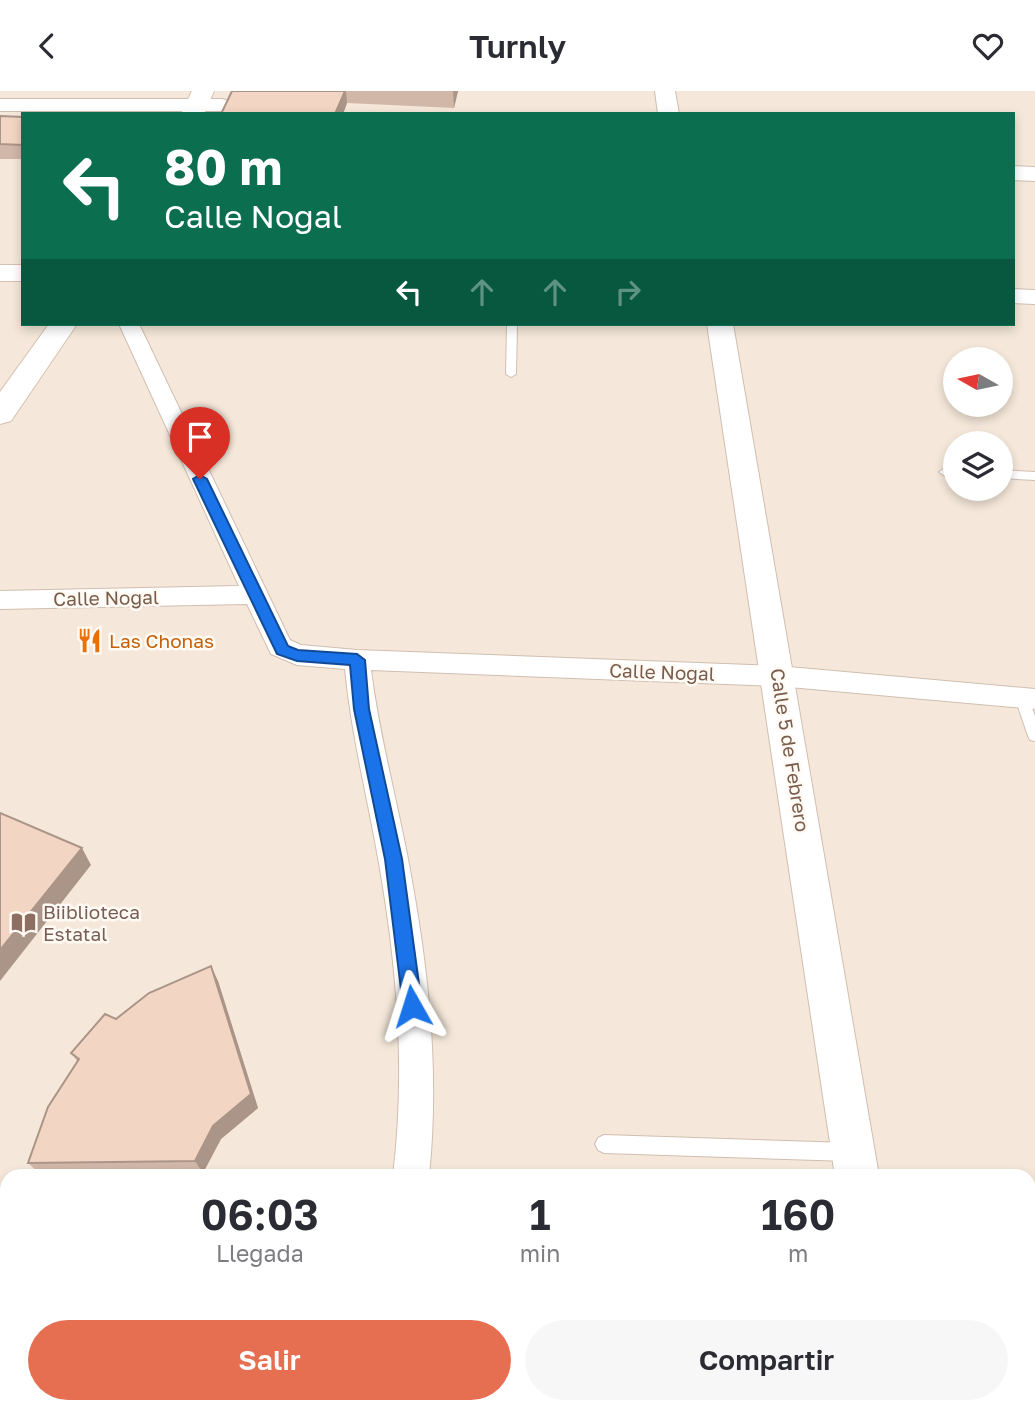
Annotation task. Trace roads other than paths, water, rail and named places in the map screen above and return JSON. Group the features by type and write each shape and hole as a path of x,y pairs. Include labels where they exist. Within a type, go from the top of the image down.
{"main road":[{"path":"0,273 21,274"},
{"path":"0,414 62,326"}],"street":[{"path":"665,91 669,112"},
{"path":"0,104 210,103"},
{"path":"1015,173 1035,174"},
{"path":"1015,296 1035,297"},
{"path":"130,326 254,595"},
{"name":"Calle 5 de Febrero","path":"720,326 855,1164"},
{"name":"Calle Nogal","path":"0,600 254,595 278,644 289,654 357,660 778,676 1029,698"},
{"path":"357,660 361,709 393,859 415,1028 417,1132 412,1169"}],"lane":[{"path":"511,374 512,326"},
{"path":"1013,475 1035,476"},
{"path":"1029,698 1035,736"},
{"path":"604,1144 855,1164"}],"place":[{"name":"Las Chonas","path":"89,641"},
{"name":"Biiblioteca Estatal","path":"23,923"}]}
